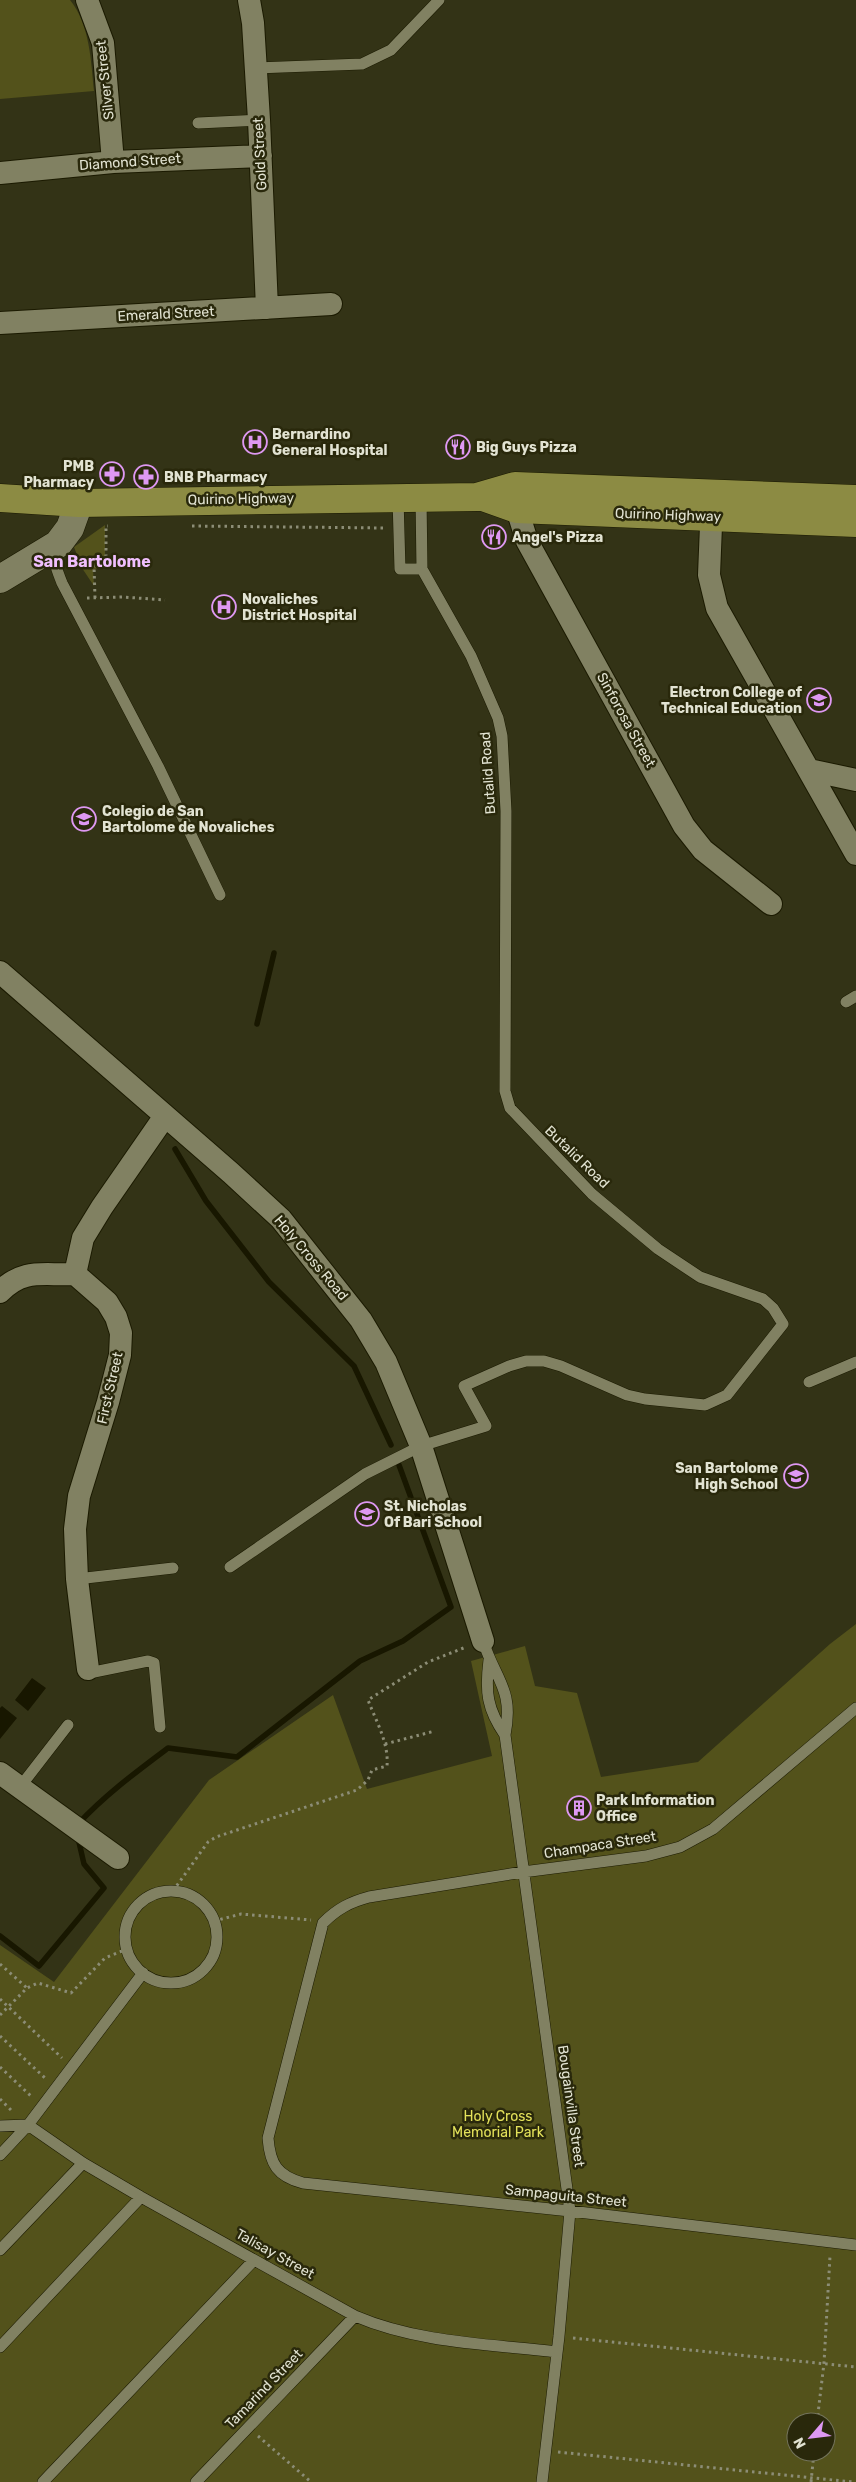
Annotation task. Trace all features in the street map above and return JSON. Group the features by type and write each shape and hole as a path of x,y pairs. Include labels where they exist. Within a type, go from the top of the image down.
{"main road":[{"name":"Quirino Highway","path":"0,498 79,503 483,497 515,486 712,505 765,507 856,499"},
{"name":"Quirino Highway","path":"483,497 517,510 712,505"},
{"name":"Quirino Highway","path":"765,507 856,523"}],"street":[{"name":"Silver Street","path":"87,0 103,43 113,162"},
{"name":"Gold Street","path":"249,0 253,23 261,156 266,308"},
{"name":"Diamond Street","path":"0,173 113,162 261,156"},
{"name":"Emerald Street","path":"0,323 331,304"},
{"path":"11,572 58,544 70,528 79,503"},
{"path":"712,505 709,575 717,608 856,854"},
{"name":"Sinforosa Street","path":"517,510 527,541 684,826 703,850 771,904"},
{"path":"809,770 856,780"},
{"name":"Holy Cross Road","path":"0,972 166,1116 280,1219 338,1288 361,1320 386,1362 421,1446 486,1651"},
{"path":"0,1292 17,1277 33,1272 54,1275 75,1274 83,1238 102,1207 166,1116"},
{"name":"First Street","path":"75,1274 106,1302 116,1317 121,1333 120,1354 108,1402 79,1496 75,1529 77,1579 88,1669"},
{"path":"0,1773 118,1858"}],"lane":[{"path":"256,68 362,64 391,50 439,0"},
{"path":"198,123 259,120"},
{"path":"410,497 399,528 400,569 422,569"},
{"name":"Butalid Road","path":"410,497 422,569 471,656 498,718 502,736 506,820 505,1091 510,1108 592,1194 658,1248 700,1277 763,1299 773,1308 783,1324 727,1395 706,1406 645,1400 627,1395 561,1366 544,1361 526,1361 509,1366 464,1386 486,1426 421,1446"},
{"path":"58,544 54,555 62,583 220,895"},
{"path":"11,572 36,565 52,573 62,583"},
{"path":"846,1002 856,996"},
{"path":"809,1382 856,1362"},
{"path":"230,1567 365,1474 421,1446"},
{"path":"77,1579 173,1568"},
{"name":"Bougainvilla Street","path":"486,1651 488,1699 492,1716 504,1735"},
{"name":"Bougainvilla Street","path":"486,1651 502,1682 509,1713 504,1735 570,2211 559,2336 542,2482"},
{"path":"88,1669 94,1672 148,1661 154,1663 160,1727"},
{"name":"Champaca Street","path":"323,1923 334,1912 352,1902 368,1897 524,1872 646,1856 680,1847 696,1840 713,1829 856,1708"},
{"path":"20,1787 68,1725"},
{"path":"173,1891 194,1897 210,1912 214,1921 217,1943 210,1963 198,1974 184,1982 173,1983 152,1979 143,1973 130,1958 127,1949 126,1928 135,1908 152,1895 173,1891"},
{"name":"Sampaguita Street","path":"323,1923 268,2138 269,2156 277,2169 288,2179 303,2183 570,2211 856,2245"},
{"path":"0,2155 28,2125 143,1973"},
{"path":"0,2126 28,2125"},
{"name":"Talisay Street","path":"28,2125 83,2163 141,2197 355,2316 405,2333 557,2352"},
{"path":"0,2250 83,2163"},
{"path":"0,2347 141,2197"},
{"path":"43,2482 254,2260"},
{"name":"Tamarind Street","path":"196,2482 355,2316"}],"path":[{"path":"95,598 94,566 106,565 106,526 115,526"},
{"path":"183,526 399,528"},
{"path":"71,599 123,597 165,600"},
{"path":"173,1891 208,1842 216,1837 357,1790 368,1780 372,1770 387,1766 385,1744 368,1700 428,1662 486,1651"},
{"path":"385,1744 435,1731"},
{"path":"214,1921 241,1914 303,1918 323,1923"},
{"path":"0,2014 27,1988 38,1983 71,1993 105,1958 127,1949"},
{"path":"0,1964 27,1988"},
{"path":"0,2000 72,2067"},
{"path":"0,2036 56,2088"},
{"path":"0,2067 42,2107"},
{"path":"818,2412 824,2363 831,2243"},
{"path":"559,2336 856,2367"},
{"path":"248,2427 311,2482"},
{"path":"545,2451 812,2476 854,2482"},
{"path":"811,2482 813,2462"}],"green space":[{"path":"0,0 70,0 77,10 86,32 94,91 0,99"},
{"path":"105,525 105,568 93,569 94,586 82,568 74,547"},
{"name":"Holy Cross Memorial Park","path":"856,1624 856,2482 0,2482 0,1945 54,1982 209,1780 333,1695 367,1789 492,1756 471,1661 525,1646 535,1686 577,1693 601,1777 698,1762 830,1644"}],"shaded area":[{"path":"32,1678 46,1688 28,1711 15,1700"},
{"path":"2,1706 17,1718 0,1739 0,1708"}],"waterway":[{"path":"257,1024 274,953"},
{"path":"175,1149 206,1201 269,1282 354,1366 391,1445"},
{"path":"78,1824 110,1794 168,1748 237,1757 360,1661 403,1641 451,1607 399,1465"},
{"path":"0,1936 39,1966 104,1888 84,1864 78,1838"}],"place":[{"name":"Bernardino General Hospital","path":"255,442"},
{"name":"Big Guys Pizza","path":"458,447"},
{"name":"PMB Pharmacy","path":"112,474"},
{"name":"BNB Pharmacy","path":"146,477"},
{"name":"Angel's Pizza","path":"494,537"},
{"name":"Novaliches District Hospital","path":"224,607"},
{"name":"Electron College of Technical Education","path":"819,700"},
{"name":"Colegio de San Bartolome de Novaliches","path":"84,819"},
{"name":"San Bartolome High School","path":"796,1476"},
{"name":"St. Nicholas Of Bari School","path":"367,1514"},
{"name":"Park Information Office","path":"579,1808"}],"district":[{"name":"San Bartolome","path":"92,561"}]}
